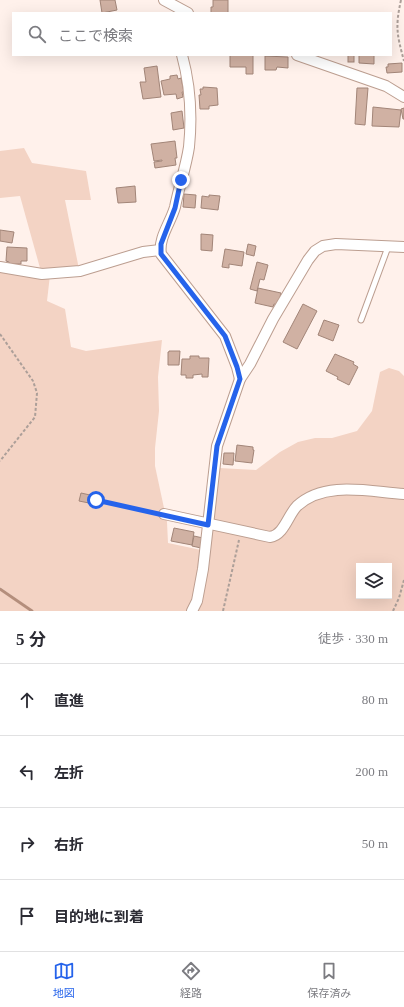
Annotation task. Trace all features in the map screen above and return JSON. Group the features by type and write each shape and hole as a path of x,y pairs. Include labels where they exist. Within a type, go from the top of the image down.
{"street":[{"path":"164,0 176,10"},
{"path":"182,56 188,87 190,130 188,149 175,208 160,250 164,259 225,336 240,379"},
{"path":"300,56 386,86 404,97"},
{"path":"192,611 197,601 203,569 217,446 240,379 308,260 315,251 323,246 336,244 404,248"},
{"path":"0,267 42,274 80,271 143,252 160,250"},
{"path":"164,514 208,525 241,530 270,537 276,536 298,505 325,491 339,489 404,494"}],"lane":[{"path":"361,320 388,247"}],"path":[{"path":"401,0 397,19 397,28 404,61"},
{"path":"0,334 34,381 37,398 35,417 0,460"},
{"path":"96,500 164,514"},
{"path":"223,611 241,530"},
{"path":"393,611 404,580"}],"shaded area":[{"path":"24,148 32,163 86,171 91,200 65,200 79,269 64,270 40,268 20,196 0,198 0,151"},
{"path":"0,269 50,275 47,301 65,309 71,347 86,351 162,340 158,377 159,411 155,448 155,466 167,522 168,543 201,550 195,591 187,611 34,611 0,587"},
{"path":"389,368 399,371 404,376 404,491 323,489 274,533 217,523 214,519 219,468 256,470 280,452 298,442 315,438 332,438 357,431 372,411 380,372"},
{"path":"338,492 404,496 404,611 196,611 207,570 213,527 267,539 295,513 312,500"},
{"path":"0,590 30,611 0,611"}],"building":[{"path":"100,0 115,0 117,10 102,12"},
{"path":"213,0 228,0 228,12 211,12 211,7 213,7"},
{"path":"230,56 253,56 253,74 246,74 246,67 230,67"},
{"path":"265,56 288,57 288,68 277,67 276,70 265,70"},
{"path":"348,56 354,56 354,62 348,62"},
{"path":"359,56 374,56 374,64 359,63"},
{"path":"402,63 402,72 387,73 386,67 388,67 388,64"},
{"path":"157,66 161,97 143,99 140,82 146,82 144,68"},
{"path":"177,75 178,79 181,78 184,92 182,92 183,97 177,99 176,94 164,95 161,81 170,79 170,76"},
{"path":"203,87 217,88 218,105 209,106 209,109 200,109 199,95 201,95 200,89 203,89"},
{"path":"357,88 368,88 365,125 355,124"},
{"path":"373,107 401,110 399,127 372,126"},
{"path":"404,108 404,119 403,119 401,109"},
{"path":"182,111 184,128 173,130 171,113"},
{"path":"175,141 177,158 175,158 176,165 155,168 154,162 162,160 154,161 151,144"},
{"path":"135,186 136,202 118,203 116,188"},
{"path":"184,194 196,195 195,208 183,207"},
{"path":"209,195 220,196 218,210 201,208 202,196 209,197"},
{"path":"0,230 14,232 12,243 0,241"},
{"path":"201,234 213,235 212,251 201,250"},
{"path":"248,244 256,246 254,256 246,254"},
{"path":"7,247 27,248 27,261 21,261 21,264 9,264 9,262 6,261"},
{"path":"225,249 244,252 242,266 229,264 229,268 222,267"},
{"path":"257,262 268,265 264,280 260,279 257,291 250,289"},
{"path":"258,288 281,293 278,305 274,304 273,307 255,303"},
{"path":"303,304 317,311 297,349 283,342"},
{"path":"324,320 339,325 333,341 318,335"},
{"path":"169,351 180,351 179,365 168,365"},
{"path":"335,354 354,362 353,364 358,367 349,385 326,371"},
{"path":"190,356 209,358 208,377 202,377 202,374 193,375 193,378 186,378 186,375 181,375 182,359 190,359"},
{"path":"237,445 253,447 252,463 235,461"},
{"path":"224,453 234,453 233,465 223,464"},
{"path":"81,493 90,495 89,503 79,501"},
{"path":"174,528 194,532 192,545 171,541"},
{"path":"194,536 203,538 201,548 192,546"}],"waterway":[{"path":"0,589 32,611"}],"route":[{"path":"96,500 208,525 217,446 240,379 225,336 161,254 161,244 175,208 181,180"}]}
